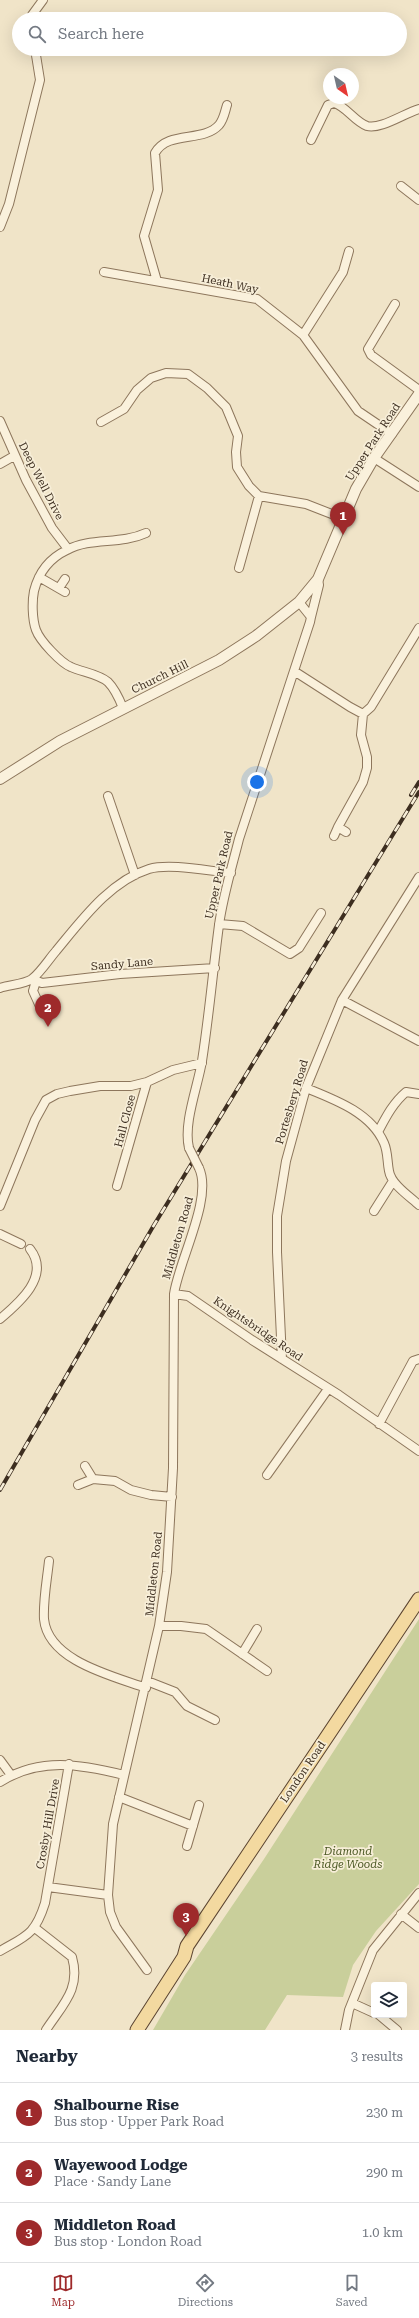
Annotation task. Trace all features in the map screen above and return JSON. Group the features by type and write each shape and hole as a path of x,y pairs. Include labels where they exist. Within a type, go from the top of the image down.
{"main road":[{"name":"London Road","path":"129,2030 179,1953 187,1946 419,1599"},
{"name":"London Road","path":"137,2030 184,1957 187,1946"}],"street":[{"path":"34,12 43,0"},
{"path":"0,227 9,204 40,80 36,56"},
{"path":"311,140 328,105 334,103 367,126 385,124 406,113 419,109"},
{"path":"157,281 144,236 158,190 155,153 164,143 210,131 218,125 227,104"},
{"path":"401,186 419,200"},
{"path":"303,335 343,272 349,251"},
{"name":"Heath Way","path":"104,272 257,299 303,335 358,411 392,434"},
{"path":"395,304 368,349 371,355 419,390"},
{"path":"101,422 124,409 137,390 151,378 166,373 188,374 207,388 226,407 238,436 236,452 237,467 249,486 259,496 306,504 342,518"},
{"name":"Upper Park Road","path":"200,1168 189,1148 188,1134 202,1063 215,968 219,924 239,839 311,617 319,586 318,579 342,518 356,489 374,458 419,394"},
{"name":"Deep Well Drive","path":"0,421 14,456 41,509 68,549"},
{"path":"0,464 14,456"},
{"path":"374,458 419,487"},
{"path":"239,568 259,496"},
{"path":"123,708 116,691 106,681 69,666 51,651 36,630 33,596 39,577 48,561 68,549 84,544 125,540 146,533"},
{"path":"39,577 62,590 64,579"},
{"name":"Church Hill","path":"0,779 60,741 193,674 230,653 299,602 318,579"},
{"path":"299,602 311,617"},
{"path":"334,836 364,782 367,768 367,757 361,734 363,714 370,707 419,628"},
{"path":"294,671 350,708 363,714"},
{"path":"108,796 135,875"},
{"path":"338,827 346,832"},
{"path":"52,1009 43,1013 33,991 34,980 71,932 105,896 119,884 150,869 173,868 231,873"},
{"name":"Portesbery Road","path":"282,1359 277,1252 277,1216 286,1161 306,1088 330,1024 342,1000 419,877"},
{"path":"219,924 243,926 290,954 299,948 321,913"},
{"name":"Sandy Lane","path":"0,988 34,980 42,983 120,974 215,968"},
{"path":"342,1000 419,1041"},
{"path":"0,1206 35,1120 46,1100 57,1094 100,1086 131,1086 147,1082 173,1070 202,1063"},
{"name":"Hall Close","path":"117,1186 147,1082"},
{"path":"306,1088 333,1098 363,1116 378,1132 385,1144 389,1172 394,1181 419,1205"},
{"path":"378,1132 387,1114 398,1099 406,1092 419,1094"},
{"name":"Middleton Road","path":"147,1970 116,1927 110,1912 108,1895 113,1824 159,1626 167,1572 172,1497 174,1294 177,1278 202,1201 203,1177 200,1168"},
{"path":"374,1211 394,1181"},
{"path":"0,1234 21,1244"},
{"path":"0,1319 26,1295 34,1280 38,1268 30,1249"},
{"name":"Knightsbridge Road","path":"174,1294 188,1296 419,1451"},
{"path":"379,1424 413,1362 419,1359"},
{"path":"267,1475 328,1389"},
{"path":"85,1466 93,1479"},
{"path":"78,1485 93,1479 115,1481 131,1490 151,1495 172,1497"},
{"path":"49,1561 44,1621 56,1644 67,1656 77,1663 146,1685 175,1692 187,1706 215,1720"},
{"path":"159,1626 181,1626 206,1629 267,1671"},
{"path":"242,1654 257,1629"},
{"path":"0,1760 11,1776"},
{"name":"Crosby Hill Drive","path":"0,1951 27,1937 35,1928 45,1904 69,1764"},
{"name":"Crosby Hill Drive","path":"0,1782 11,1776 39,1766 69,1764 124,1775"},
{"path":"119,1797 193,1826"},
{"path":"187,1846 199,1805"},
{"path":"48,1887 108,1895"},
{"path":"345,2030 352,2003 373,1950 419,1893"},
{"path":"401,1914 419,1928"},
{"path":"35,1928 72,1957 76,1980 71,1992 46,2030"},
{"path":"352,2003 371,2012"},
{"path":"383,2018 397,2030"}],"green space":[{"name":"Diamond Ridge Woods","path":"419,1619 419,1884 376,1931 353,1965 343,1997 287,1995 265,2030 153,2030 185,1975 264,1859"}],"railway":[{"path":"411,795 419,782"},
{"path":"0,1490 154,1225 419,792"}],"place":[{"name":"Shalbourne Rise","path":"343,535"},
{"name":"Wayewood Lodge","path":"48,1027"},
{"name":"Middleton Road","path":"186,1936"}]}
